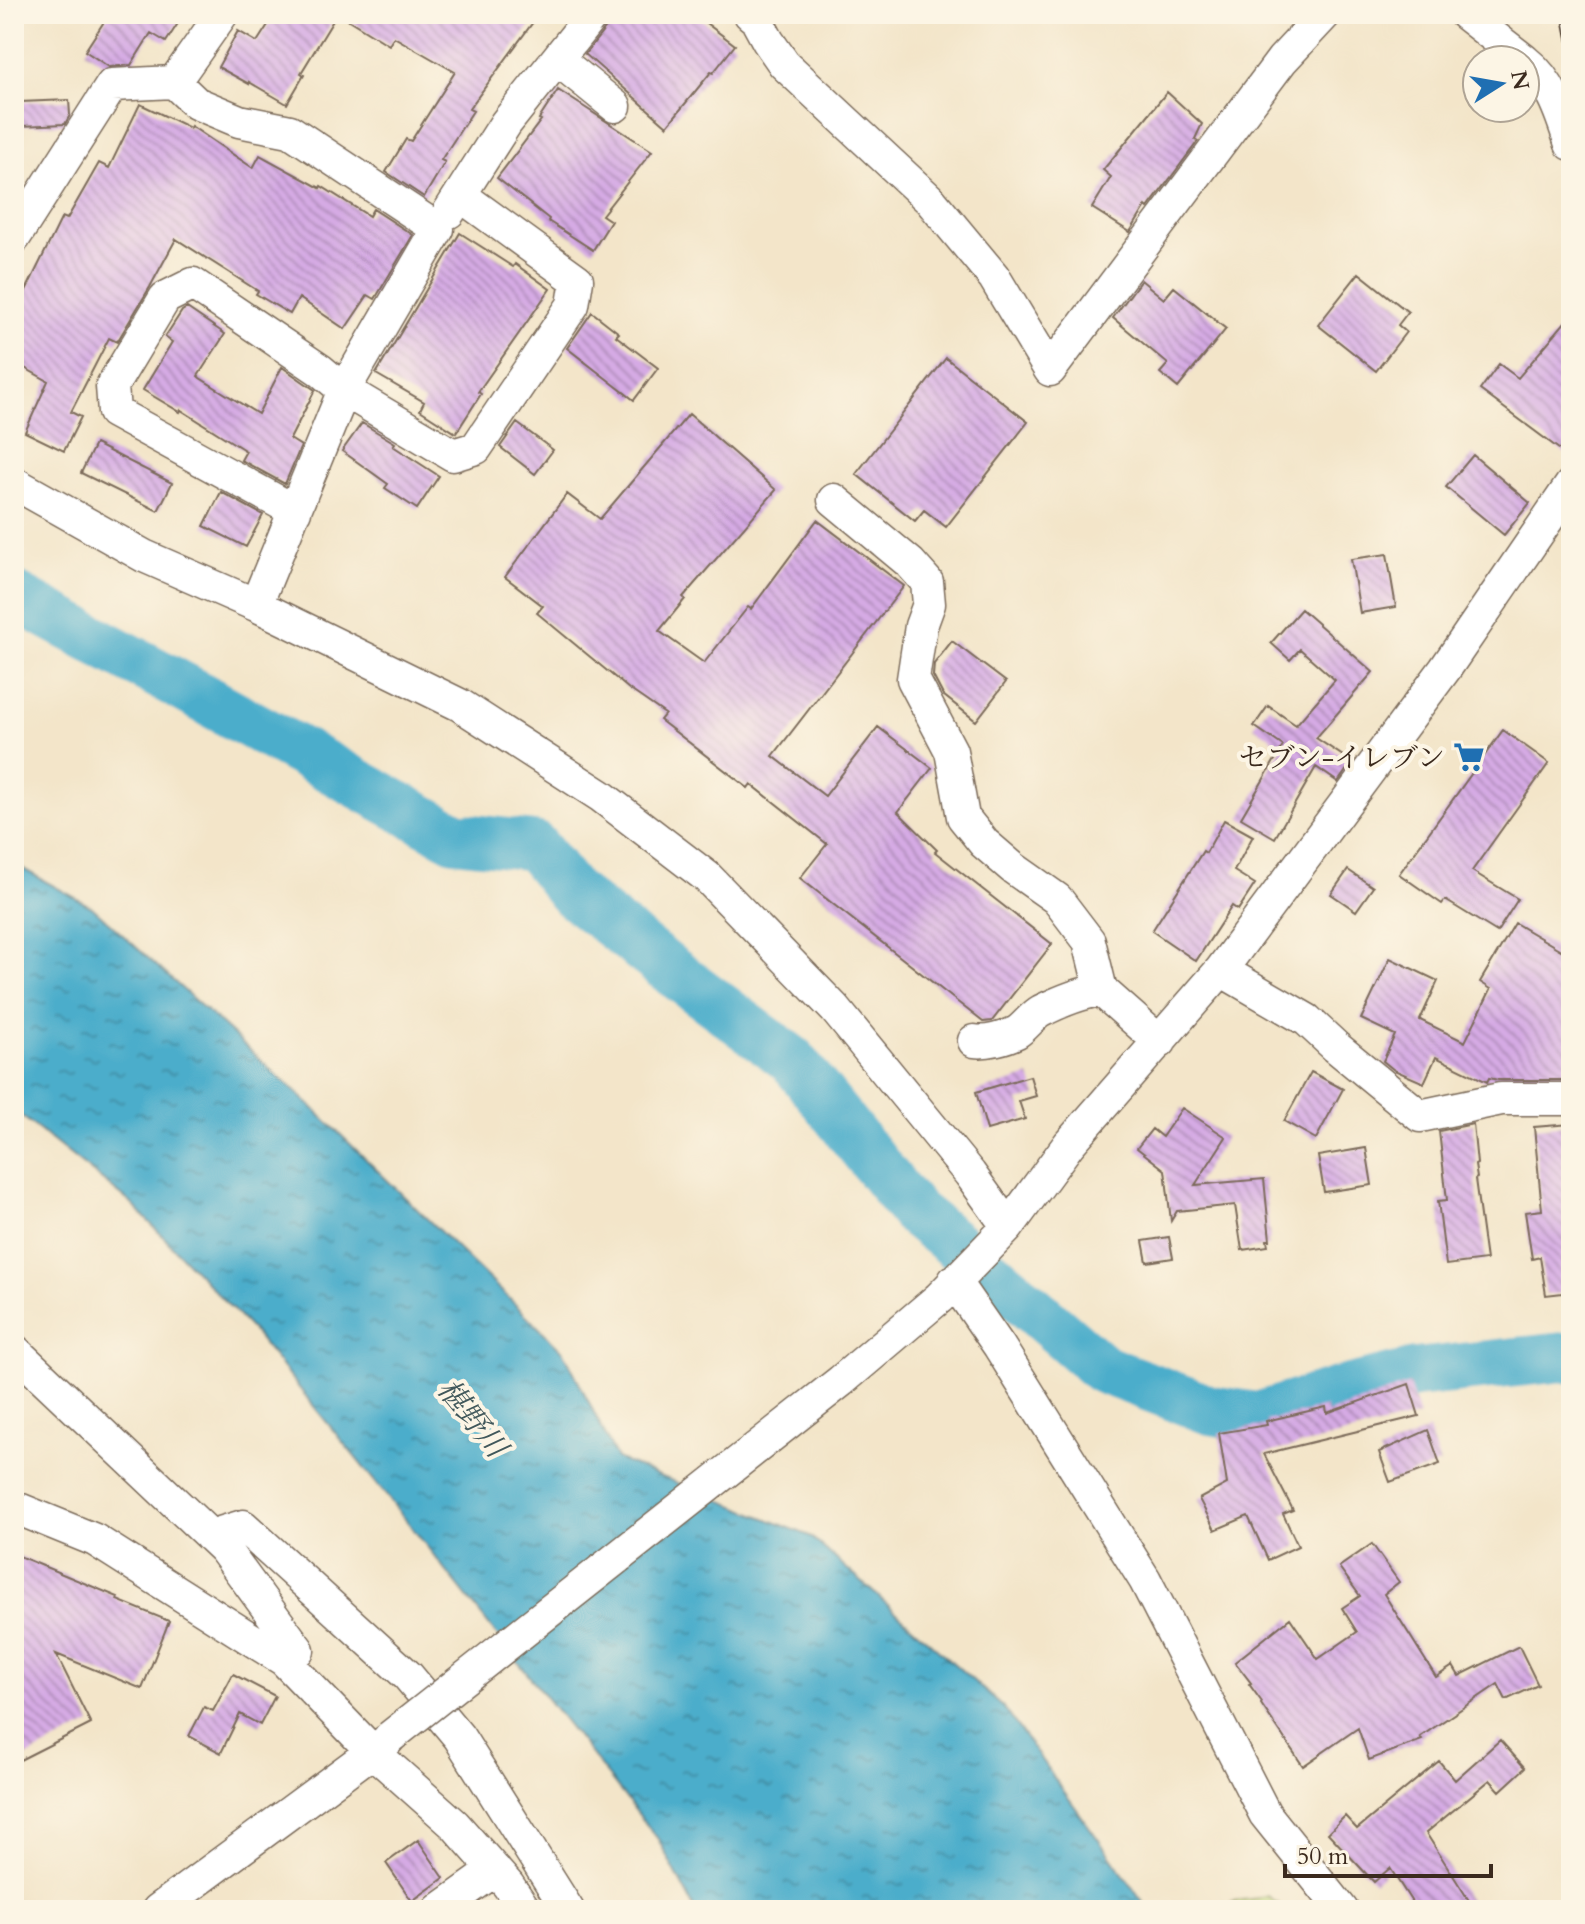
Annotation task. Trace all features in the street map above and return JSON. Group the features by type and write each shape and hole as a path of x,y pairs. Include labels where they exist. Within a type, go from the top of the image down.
{"street":[{"path":"174,82 222,14"},
{"path":"256,605 344,390 438,229 506,123 593,14"},
{"path":"750,14 784,64 930,200 994,277 1050,370 1282,60 1325,14"},
{"path":"1465,14 1504,44"},
{"path":"557,59 615,106"},
{"path":"1541,77 1559,108 1571,144"},
{"path":"14,238 112,85 174,82 196,103 239,121 290,131 438,229"},
{"path":"295,511 114,412 112,386 165,298 193,284 320,370 344,390 453,455 476,448 573,305 577,280 460,195"},
{"path":"14,483 144,556 256,605 460,705 601,796 707,877 835,1009 970,1174 1008,1227"},
{"path":"158,1910 382,1745 841,1381 946,1289 1008,1227 1069,1144 1221,970 1445,669 1571,485"},
{"path":"834,500 910,563 927,582 929,604 921,626 913,679 951,751 963,817 984,843 1057,899 1089,941 1101,990 1160,1042"},
{"path":"1221,970 1307,1020 1420,1116 1501,1099 1571,1099"},
{"path":"974,1041 995,1039 1018,1031 1037,1013 1082,993 1101,990"},
{"path":"946,1289 999,1346 1145,1580 1265,1814 1342,1910"},
{"path":"14,1350 224,1549 298,1650 284,1660"},
{"path":"14,1507 95,1540 284,1660 382,1745 495,1870 525,1910"},
{"path":"210,1536 243,1526 408,1676 459,1737 568,1910"},
{"path":"439,1910 495,1870"}],"green space":[{"path":"1268,1897 1288,1910 1238,1910 1232,1901"}],"water":[{"name":"椹野川","path":"14,864 92,907 309,1104 564,1352 617,1459 810,1536 1004,1708 1149,1910 695,1910 658,1839 253,1331 131,1203 14,1110"}],"building":[{"path":"109,14 184,14 166,42 151,33 131,65 109,67 85,51"},
{"path":"275,14 337,14 301,73 304,75 287,104 218,67 238,31 257,42"},
{"path":"339,14 539,14 469,109 473,111 441,160 445,162 424,197 386,172 406,139 411,141 455,72 394,37 389,45"},
{"path":"617,14 694,14 735,45 667,126 585,54"},
{"path":"558,90 652,151 602,215 611,221 593,250 548,221 497,178 541,120"},
{"path":"1167,92 1202,124 1195,139 1198,141 1148,208 1146,206 1130,232 1092,208 1111,177 1103,170"},
{"path":"69,100 70,115 65,124 21,126 20,102"},
{"path":"140,104 191,126 253,168 260,155 321,186 369,216 373,209 413,235 375,299 368,295 345,329 299,298 290,314 176,239 117,342 109,338 71,412 81,417 64,451 25,432 48,381 14,362 14,315 62,217 67,219 99,163 109,168"},
{"path":"460,233 513,267 515,264 550,289 478,392 481,394 456,433 420,410 424,402 376,374"},
{"path":"1359,273 1408,312 1398,325 1406,332 1376,371 1318,325"},
{"path":"1141,280 1164,299 1174,287 1226,329 1178,388 1160,373 1168,364 1113,318"},
{"path":"187,308 225,334 198,376 200,378 258,414 282,367 315,390 290,439 301,446 285,484 241,460 246,451 143,390 172,342 165,337"},
{"path":"592,312 619,333 616,336 658,368 634,400 567,348"},
{"path":"1571,315 1571,458 1480,390 1499,364 1518,378"},
{"path":"946,358 1028,422 946,527 924,510 915,521 856,474"},
{"path":"689,414 776,490 683,597 685,599 659,631 704,663 748,607 751,609 817,520 904,586 773,756 825,796 878,727 932,768 898,812 937,850 935,852 1052,944 992,1021 983,1022 800,878 827,844 751,784 748,788 660,720 665,714 629,689 537,613 543,606 505,577 567,494 600,519"},
{"path":"362,423 439,476 417,509 385,488 388,484 342,451"},
{"path":"517,423 553,450 535,474 500,447"},
{"path":"95,444 172,483 158,511 81,473"},
{"path":"1473,455 1530,503 1504,535 1446,487"},
{"path":"221,492 263,515 246,547 204,526"},
{"path":"1387,554 1396,607 1360,613 1351,559"},
{"path":"1301,609 1373,672 1316,738 1352,762 1338,782 1316,767 1275,838 1241,818 1283,746 1254,726 1268,706 1296,725 1335,680 1300,649 1290,660 1271,643"},
{"path":"952,641 1006,682 976,721 943,695 933,676 934,664"},
{"path":"1503,730 1549,763 1472,871 1518,899 1497,932 1445,900 1442,904 1399,874"},
{"path":"1224,820 1253,836 1234,871 1255,884 1238,910 1232,906 1196,961 1152,931 1203,851 1206,853"},
{"path":"1348,870 1373,887 1356,911 1331,894"},
{"path":"1515,923 1571,956 1571,1080 1489,1078 1487,1082 1436,1057 1424,1083 1394,1070 1383,1061 1395,1035 1361,1019 1390,958 1438,981 1420,1020 1465,1042 1491,989 1480,982"},
{"path":"1311,1072 1343,1089 1316,1139 1284,1121"},
{"path":"1030,1076 1036,1096 1019,1101 1025,1119 987,1130 976,1092"},
{"path":"1182,1108 1226,1137 1195,1185 1264,1179 1268,1246 1242,1250 1235,1205 1177,1211 1171,1221 1165,1170 1137,1148 1152,1129 1162,1137"},
{"path":"1473,1124 1477,1164 1475,1179 1486,1260 1446,1265 1438,1201 1447,1200 1439,1131"},
{"path":"1571,1124 1571,1184 1566,1185 1571,1215 1571,1292 1546,1295 1540,1257 1532,1259 1525,1212 1542,1210 1534,1127"},
{"path":"1366,1148 1372,1185 1324,1192 1318,1156"},
{"path":"1169,1237 1173,1258 1147,1262 1143,1241"},
{"path":"1409,1384 1419,1416 1264,1454 1293,1510 1283,1514 1298,1546 1268,1560 1248,1516 1215,1530 1199,1499 1227,1484 1219,1433 1267,1425 1266,1421 1326,1407 1327,1413"},
{"path":"1428,1430 1440,1464 1390,1482 1379,1452"},
{"path":"1372,1544 1399,1582 1384,1594 1436,1677 1453,1666 1459,1676 1519,1646 1538,1685 1506,1700 1498,1684 1420,1737 1422,1740 1369,1760 1358,1728 1303,1766 1235,1662 1290,1618 1318,1659 1357,1632 1342,1608 1360,1596 1339,1567"},
{"path":"14,1554 169,1621 142,1689 56,1654 91,1724 14,1763"},
{"path":"233,1674 275,1696 260,1725 240,1714 221,1753 189,1736 204,1707 213,1711"},
{"path":"1500,1740 1525,1768 1500,1791 1490,1780 1426,1833 1475,1910 1417,1910 1390,1868 1374,1882 1328,1833 1345,1816 1357,1829 1439,1761 1455,1780"},
{"path":"418,1840 444,1878 412,1901 386,1863"}],"waterway":[{"path":"14,596 455,837 534,846 571,892 792,1060 913,1211 1102,1369 1210,1410 1257,1417 1334,1393 1415,1373 1564,1357 1571,1359"}],"railway":[{"path":"1566,14 1571,40"}],"place":[{"name":"セブン-イレブン","path":"1469,757"}]}
